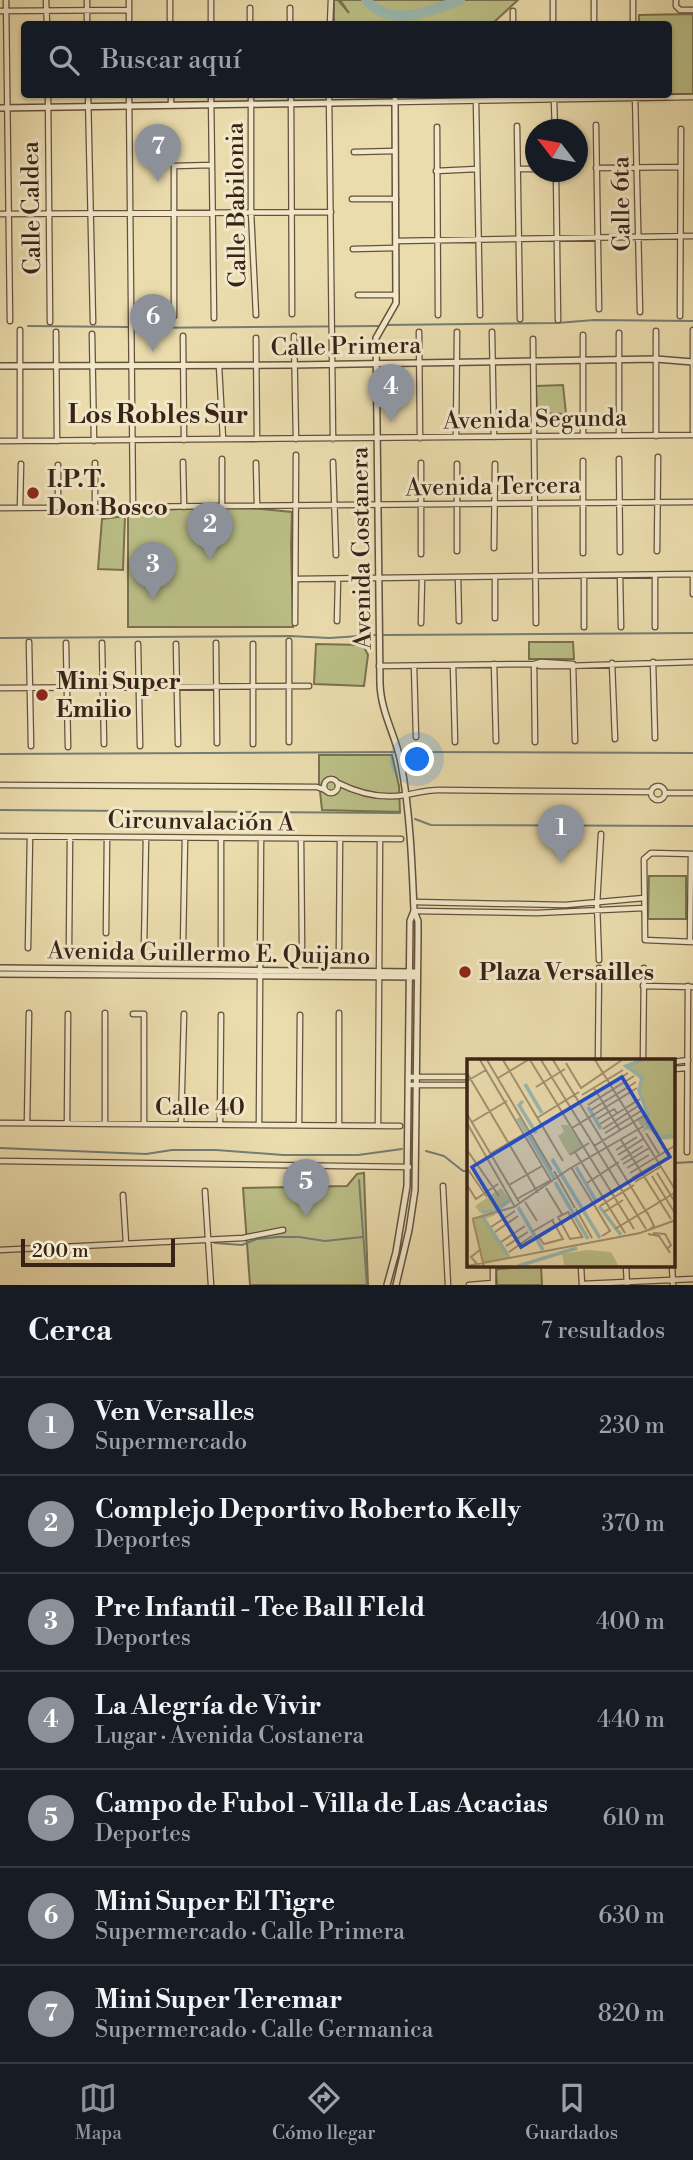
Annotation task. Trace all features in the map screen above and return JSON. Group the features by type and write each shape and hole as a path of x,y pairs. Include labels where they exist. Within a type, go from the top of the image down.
{"street":[{"path":"6,0 4,108 10,321"},
{"path":"47,0 47,21"},
{"path":"87,0 87,21"},
{"path":"129,0 129,21"},
{"path":"170,0 170,21"},
{"path":"211,0 211,21"},
{"path":"330,21 331,0"},
{"path":"553,0 553,21"},
{"path":"594,0 594,21"},
{"path":"633,0 633,21"},
{"path":"676,0 678,9 693,10"},
{"path":"250,8 250,21"},
{"path":"290,8 290,21"},
{"path":"0,11 129,10"},
{"path":"513,12 513,21"},
{"path":"672,97 693,97"},
{"name":"Calle Caldea","path":"48,98 50,322"},
{"path":"88,98 93,322"},
{"path":"129,98 133,507"},
{"path":"171,98 172,105"},
{"path":"211,98 214,318"},
{"name":"Calle Babilonia","path":"251,98 251,212 256,315"},
{"path":"290,98 292,314"},
{"path":"329,98 333,439"},
{"path":"4,108 608,98"},
{"name":"Calle 6ta","path":"635,98 640,312"},
{"path":"554,100 555,119"},
{"path":"476,101 480,315"},
{"name":"Avenida Costanera","path":"388,1285 400,1231 408,1167 410,921 414,911 406,795 398,747 381,704 379,666 376,338 394,309 396,295 395,102"},
{"path":"517,125 520,319"},
{"path":"596,125 598,309"},
{"path":"437,127 438,315"},
{"path":"680,316 681,129"},
{"path":"354,152 395,151"},
{"path":"174,316 174,166 212,165"},
{"path":"596,168 680,167"},
{"path":"436,171 477,169"},
{"path":"518,169 525,169"},
{"path":"556,182 558,320"},
{"path":"352,200 396,199"},
{"path":"0,214 331,212"},
{"path":"353,248 437,240 693,236"},
{"path":"358,295 396,295"},
{"path":"20,330 20,441"},
{"path":"693,330 693,433"},
{"path":"656,331 656,436"},
{"path":"56,332 57,441"},
{"path":"419,332 420,438"},
{"path":"456,437 457,332"},
{"path":"492,332 494,437"},
{"path":"619,333 619,436"},
{"path":"92,334 93,441"},
{"path":"583,335 583,436"},
{"path":"183,336 184,440"},
{"path":"293,336 296,439"},
{"path":"256,338 257,439"},
{"path":"533,339 536,623"},
{"name":"Calle Primera","path":"0,366 256,366 656,359 693,362"},
{"path":"219,366 223,439"},
{"name":"Avenida Segunda","path":"0,441 656,436 693,433"},
{"path":"295,623 296,455"},
{"path":"657,551 658,457"},
{"path":"222,459 222,506"},
{"path":"619,459 620,552"},
{"path":"583,461 583,553"},
{"path":"183,462 184,507"},
{"path":"333,462 336,555"},
{"path":"94,507 95,463"},
{"path":"256,463 257,506"},
{"path":"421,463 421,554"},
{"path":"20,508 21,464"},
{"path":"457,464 457,551"},
{"path":"494,548 495,464"},
{"path":"58,465 58,507"},
{"name":"Avenida Tercera","path":"0,508 693,502"},
{"path":"621,575 621,627"},
{"path":"655,575 655,627"},
{"path":"296,579 693,575 693,594"},
{"path":"584,576 584,627"},
{"path":"495,577 495,618"},
{"path":"421,623 422,578"},
{"path":"458,578 459,621"},
{"path":"337,621 338,579"},
{"path":"289,641 289,742"},
{"path":"29,642 31,746"},
{"path":"216,642 217,743"},
{"path":"66,643 68,747"},
{"path":"102,643 104,744"},
{"path":"138,644 140,746"},
{"path":"176,644 178,744"},
{"path":"253,644 253,744"},
{"path":"653,662 655,738"},
{"path":"379,666 693,662"},
{"path":"612,663 615,739"},
{"path":"494,664 496,741"},
{"path":"534,664 535,742"},
{"path":"573,664 575,741"},
{"path":"453,665 455,742"},
{"path":"414,666 415,737"},
{"path":"0,688 309,685"},
{"path":"317,787 332,779 340,786 373,796 439,790 651,792"},
{"path":"324,783 325,790"},
{"path":"0,785 317,787 333,793 340,786"},
{"path":"658,786 662,787 665,793 664,797 658,800 653,799 651,792 658,786"},
{"path":"665,793 693,793"},
{"path":"599,960 597,904 601,834"},
{"name":"Circunvalación A","path":"0,836 401,839"},
{"path":"28,948 30,837"},
{"path":"69,947 70,837"},
{"path":"106,933 107,837"},
{"path":"144,949 146,837"},
{"path":"183,945 185,838"},
{"path":"221,838 221,948"},
{"path":"259,1125 261,838"},
{"path":"302,839 302,947"},
{"path":"339,948 340,839"},
{"path":"378,1125 380,839"},
{"path":"692,854 692,942 645,940 646,855 692,854"},
{"path":"414,902 597,904 644,898"},
{"path":"537,905 537,913"},
{"path":"414,911 598,913 644,908"},
{"name":"Avenida Costanera","path":"396,1285 409,1230 416,1167 418,921 414,911"},
{"name":"Avenida Guillermo E. Quijano","path":"0,968 84,972"},
{"path":"598,1059 599,968"},
{"path":"643,1059 644,968"},
{"name":"Avenida Guillermo E. Quijano","path":"0,974 84,972 417,975"},
{"path":"643,986 691,986 687,1068 690,1133 687,1152"},
{"path":"27,1123 29,1013"},
{"path":"105,1013 105,1123"},
{"path":"339,1013 339,1125"},
{"path":"67,1123 68,1014"},
{"path":"133,1014 144,1014 144,1124"},
{"path":"181,1124 184,1014"},
{"path":"220,1124 221,1015"},
{"path":"299,1125 300,1016"},
{"path":"676,1062 688,1060"},
{"path":"676,1069 687,1068"},
{"path":"408,1077 467,1077"},
{"path":"408,1085 467,1085"},
{"name":"Calle 40","path":"0,1123 400,1126"},
{"path":"0,1161 416,1167"},
{"path":"443,1186 448,1285"},
{"path":"205,1191 211,1285"},
{"path":"123,1195 126,1243"},
{"path":"0,1250 243,1238 284,1230"},
{"path":"582,1284 693,1279"},
{"path":"469,1285 493,1284"}],"green space":[{"path":"334,0 338,0 349,13 340,0 518,0 495,21 334,21"},
{"path":"693,14 693,94 672,94 672,21 639,21 639,15"},
{"path":"563,385 566,414 537,413 536,386"},
{"path":"232,506 292,512 293,627 128,627 128,512"},
{"path":"125,516 123,570 98,569 102,519"},
{"path":"529,642 573,642 574,659 529,659"},
{"path":"316,644 363,645 368,655 364,686 314,684"},
{"path":"319,755 392,755 399,786 400,812 322,810"},
{"path":"649,876 686,876 686,919 648,919"},
{"path":"364,1173 368,1285 250,1285 243,1188 347,1186 357,1174"},
{"path":"541,1268 542,1285 497,1285 498,1269"}],"waterway":[{"path":"366,0 376,9 399,16 424,12 460,0"},
{"path":"386,325 557,323 594,320 693,321"},
{"path":"28,326 128,327"},
{"path":"134,328 380,326"},
{"path":"384,635 693,633"},
{"path":"0,638 329,638 375,635"},
{"path":"0,754 693,753"},
{"path":"0,810 400,813"},
{"path":"415,819 431,825 693,826"},
{"path":"0,1148 146,1154 172,1150 216,1150 283,1155 358,1155 402,1149"},
{"path":"426,1151 444,1156 463,1171 467,1171"},
{"path":"676,1163 693,1162"},
{"path":"359,1180 367,1285"},
{"path":"215,1243 242,1245 257,1239 278,1237 325,1241 362,1237"}],"place":[{"name":"Mini Super Teremar","path":"158,182"},
{"name":"Mini Super El Tigre","path":"153,352"},
{"name":"La Alegría de Vivir","path":"391,422"},
{"name":"I.P.T. Don Bosco","path":"33,493"},
{"name":"Complejo Deportivo Roberto Kelly","path":"210,560"},
{"name":"Pre Infantil - Tee Ball FIeld","path":"153,600"},
{"name":"Mini Super Emilio","path":"42,695"},
{"name":"Ven Versalles","path":"561,863"},
{"name":"Plaza Versailles","path":"465,972"},
{"name":"Campo de Fubol - Villa de Las Acacias","path":"306,1217"}],"district":[{"name":"Los Robles Sur","path":"158,414"}]}
